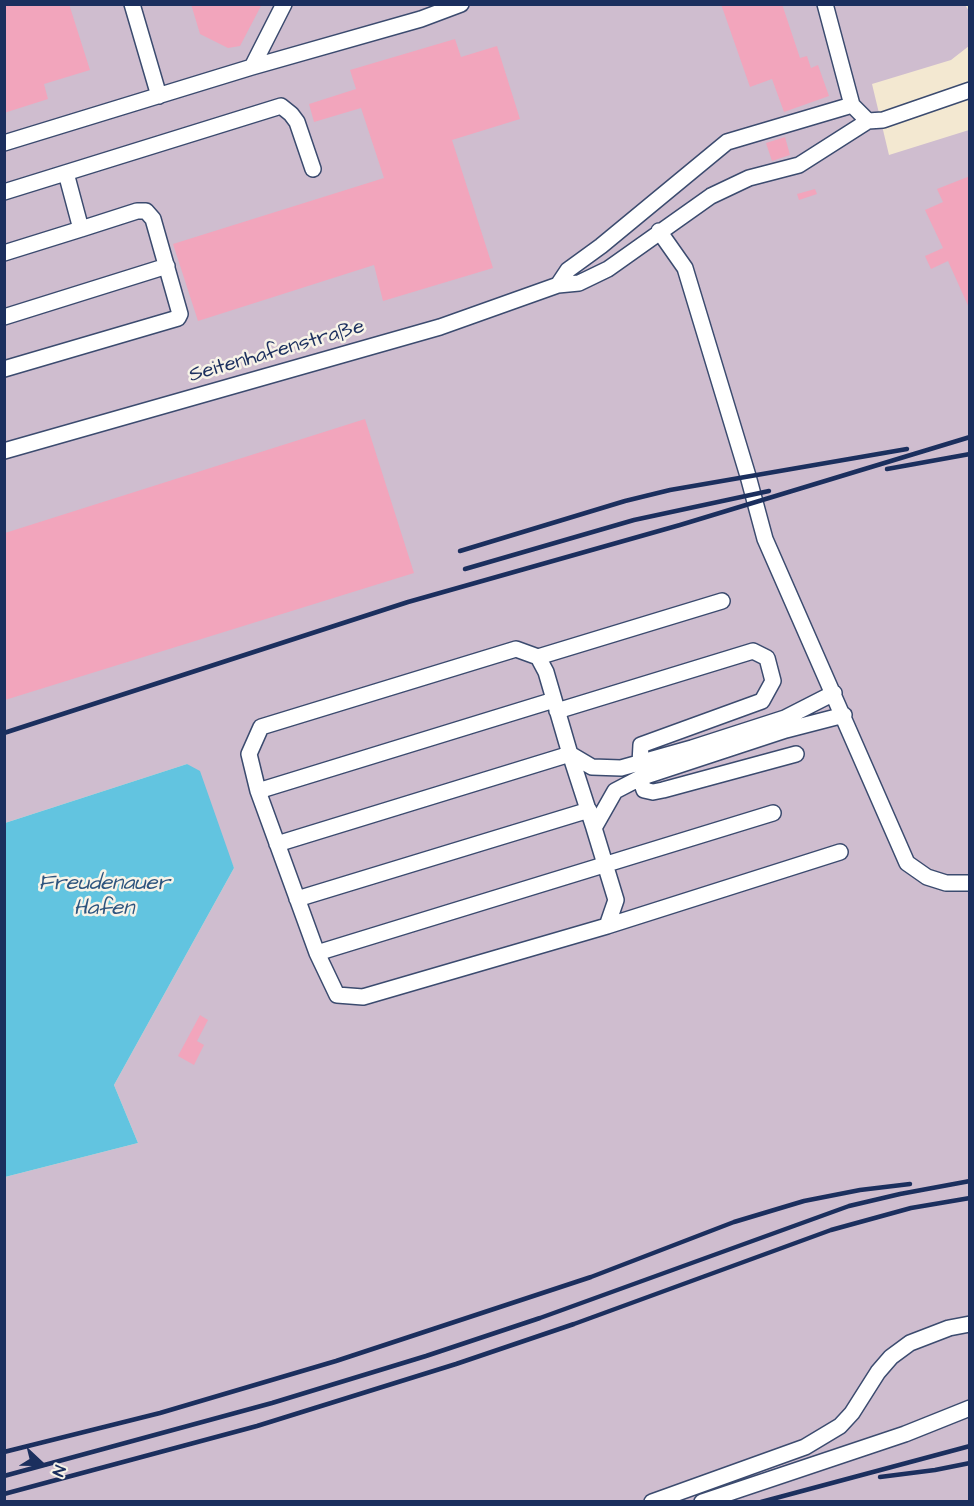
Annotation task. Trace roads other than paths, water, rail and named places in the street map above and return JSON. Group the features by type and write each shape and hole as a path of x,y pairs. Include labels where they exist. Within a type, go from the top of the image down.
{"lane":[{"path":"132,4 159,96"},
{"path":"252,68 284,4"},
{"path":"4,143 422,19 461,4"},
{"path":"825,4 852,105 868,121"},
{"name":"Seitenhafenstraße","path":"4,451 440,327 558,285 579,283 608,269 711,196 749,178 799,165 868,121 883,120 969,90"},
{"name":"Seitenhafenstraße","path":"558,285 568,270 601,246 727,142 852,105"},
{"path":"4,192 281,106 297,122 313,169"},
{"path":"66,173 81,229"},
{"path":"4,253 137,211 146,211 153,219 180,311 178,318 4,369"},
{"path":"659,231 685,268 765,539 907,863 927,877 946,883 969,883"},
{"path":"4,317 167,266"},
{"path":"722,602 538,657 516,649 261,727 249,754 258,790 317,953 337,995 363,997 607,926 840,852"},
{"path":"258,790 753,651 767,658 773,681 762,700 641,745 640,771 644,790 653,792 663,790 795,754"},
{"path":"538,657 546,672 616,900 607,926"},
{"path":"594,828 615,791 640,771 785,718 834,693"},
{"path":"277,844 570,754 592,767 640,771 844,715"},
{"path":"297,899 589,810"},
{"path":"317,953 773,813"},
{"path":"652,1502 805,1447 840,1426 852,1413 878,1372 891,1357 910,1343 949,1328 969,1324"},
{"path":"702,1502 905,1434 969,1407"}],"water":[{"name":"Freudenauer Hafen","path":"187,764 200,771 234,868 114,1085 138,1143 5,1177 5,823"}],"railway":[{"path":"4,733 408,602 680,525 970,437"},
{"path":"460,551 625,501 670,490 907,449"},
{"path":"887,469 970,454"},
{"path":"465,569 634,520 769,491"},
{"path":"4,1476 272,1403 426,1356 540,1318 849,1206 970,1181"},
{"path":"4,1452 160,1413 336,1361 591,1277 734,1222 804,1201 860,1190 910,1184"},
{"path":"4,1494 257,1426 456,1364 574,1324 831,1230 911,1208 970,1198"},
{"path":"761,1502 970,1446"},
{"path":"880,1477 970,1463"}]}
